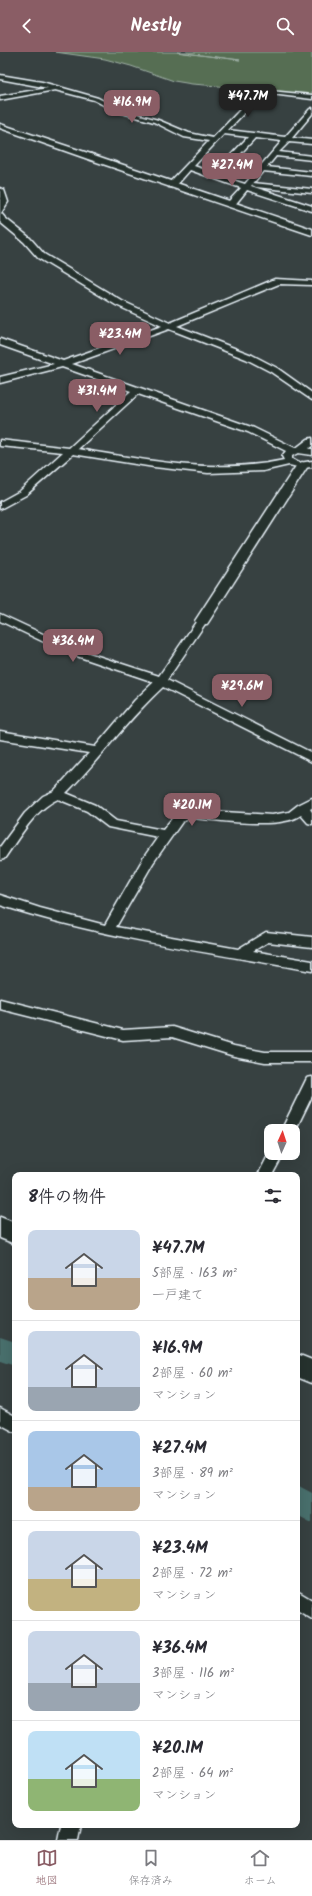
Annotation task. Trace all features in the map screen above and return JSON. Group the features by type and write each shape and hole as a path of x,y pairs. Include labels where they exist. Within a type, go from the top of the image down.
{"main road":[{"path":"0,1227 12,1233"},
{"path":"300,1366 312,1372"}],"street":[{"path":"0,77 55,88 96,99 117,110 156,121 187,135 214,140"},
{"path":"0,98 55,88"},
{"path":"172,185 261,91 312,96"},
{"path":"231,204 312,111"},
{"path":"300,125 312,126"},
{"path":"0,126 312,232"},
{"path":"222,132 312,142"},
{"path":"216,177 253,136"},
{"path":"274,154 312,158"},
{"path":"188,167 216,177 247,185 312,209"},
{"path":"262,168 312,174"},
{"path":"247,185 312,191"},
{"path":"0,190 4,202 0,211"},
{"path":"0,215 1,219 27,240 41,256 119,304 169,326 249,357 274,370 312,397"},
{"path":"0,380 63,364 202,314 278,281 312,283"},
{"path":"0,342 251,430 266,442 298,458"},
{"path":"0,506 24,493 136,390"},
{"path":"0,856 29,816 47,799 58,794 99,751 139,703 160,683 202,621 281,498 298,458 312,441"},
{"path":"0,443 72,450 187,470 264,468 298,458"},
{"path":"0,617 69,650 156,679 160,683 202,701 312,758"},
{"path":"0,735 99,751"},
{"path":"58,794 91,808 112,824 167,835"},
{"path":"108,930 148,860 178,820 190,814 272,819 292,816 307,805 312,820"},
{"path":"0,900 28,910 108,930 312,966"},
{"path":"239,954 266,937 312,942"},
{"path":"0,1004 124,1035 172,1032 234,1051 265,1057 312,1057"},
{"path":"291,1124 312,1082"},
{"path":"267,1172 273,1160"},
{"path":"0,1416 12,1422"},
{"path":"300,1602 312,1610"},
{"path":"68,1840 70,1828"}],"green space":[{"path":"55,52 176,52 240,60 177,52 312,52 312,95 174,81 131,66 105,59"}],"waterway":[{"path":"0,1349 12,1353"},
{"path":"300,1500 312,1510"}]}
